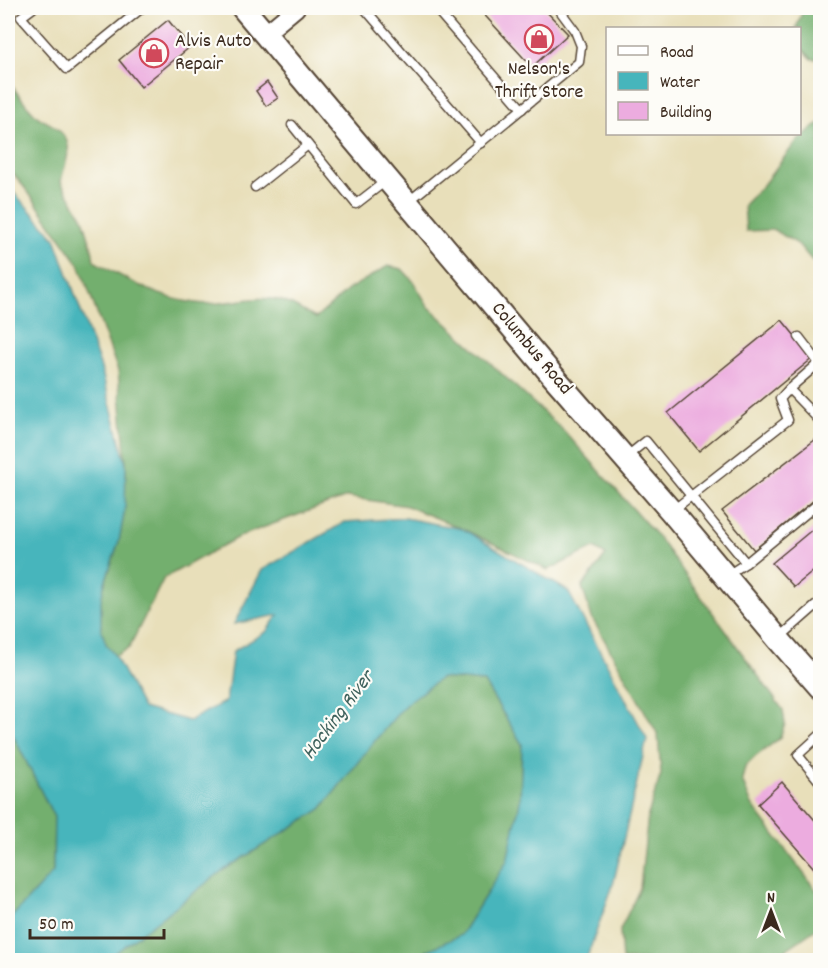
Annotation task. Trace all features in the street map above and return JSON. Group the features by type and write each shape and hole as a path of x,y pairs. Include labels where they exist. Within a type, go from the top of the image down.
{"main road":[{"name":"Columbus Road","path":"243,8 553,376 820,686"}],"street":[{"path":"266,33 296,8"}],"lane":[{"path":"33,8 21,17 67,69 142,8"},
{"path":"364,8 481,143"},
{"path":"435,8 522,109"},
{"path":"408,203 579,62 581,46 575,31 558,8"},
{"path":"292,125 356,204 388,180"},
{"path":"255,187 308,146"},
{"path":"671,511 788,420 780,399 819,363 799,337"},
{"path":"789,389 820,420"},
{"path":"625,458 646,441 746,563"},
{"path":"725,576 746,563 820,502"},
{"path":"778,639 820,602"},
{"path":"820,735 798,755 820,783"}],"green space":[{"path":"804,8 820,8 820,59 812,59 801,47 801,27 796,27"},
{"path":"8,81 37,116 55,127 66,140 68,152 61,182 83,218 94,261 156,293 182,301 206,304 260,298 279,300 316,318 349,289 388,266 402,269 413,281 428,306 565,432 658,537 783,710 785,724 780,738 745,767 742,780 752,805 820,895 820,924 816,929 787,949 779,960 622,960 620,930 640,888 648,815 661,774 658,735 592,618 582,587 606,555 594,548 548,570 463,529 407,506 347,497 240,536 164,578 129,648 115,656 106,644 101,630 101,600 119,541 125,509 126,464 118,371 79,264 8,167"},
{"path":"820,123 820,270 798,244 774,230 746,231 744,205 763,185 796,142"},
{"path":"441,678 484,682 522,744 520,802 507,861 461,935 407,960 106,960 222,871 321,809 406,704"},
{"path":"8,725 54,817 53,872 8,921"}],"water":[{"name":"Hocking River","path":"8,186 55,238 101,368 126,464 125,509 119,541 101,600 101,629 106,644 143,708 189,721 226,701 233,651 266,632 278,615 234,624 262,570 345,522 405,518 463,529 568,591 647,739 613,885 586,960 407,960 461,935 507,861 520,802 522,744 484,682 441,678 406,704 321,809 222,871 106,960 8,960 8,921 53,872 54,817 8,725"}],"building":[{"path":"478,8 543,8 568,34 532,67"},
{"name":"Alvis Auto Repair","path":"168,20 190,47 141,87 119,60"},
{"path":"267,82 278,98 266,106 256,91"},
{"path":"782,320 813,358 699,451 668,413"},
{"path":"820,436 820,495 754,550 722,511"},
{"path":"820,523 820,566 794,587 772,563"},
{"path":"782,782 820,826 820,875 758,804"}],"place":[{"name":"Nelson's Thrift Store","path":"539,39"},
{"name":"Alvis Auto Repair","path":"154,53"}]}
